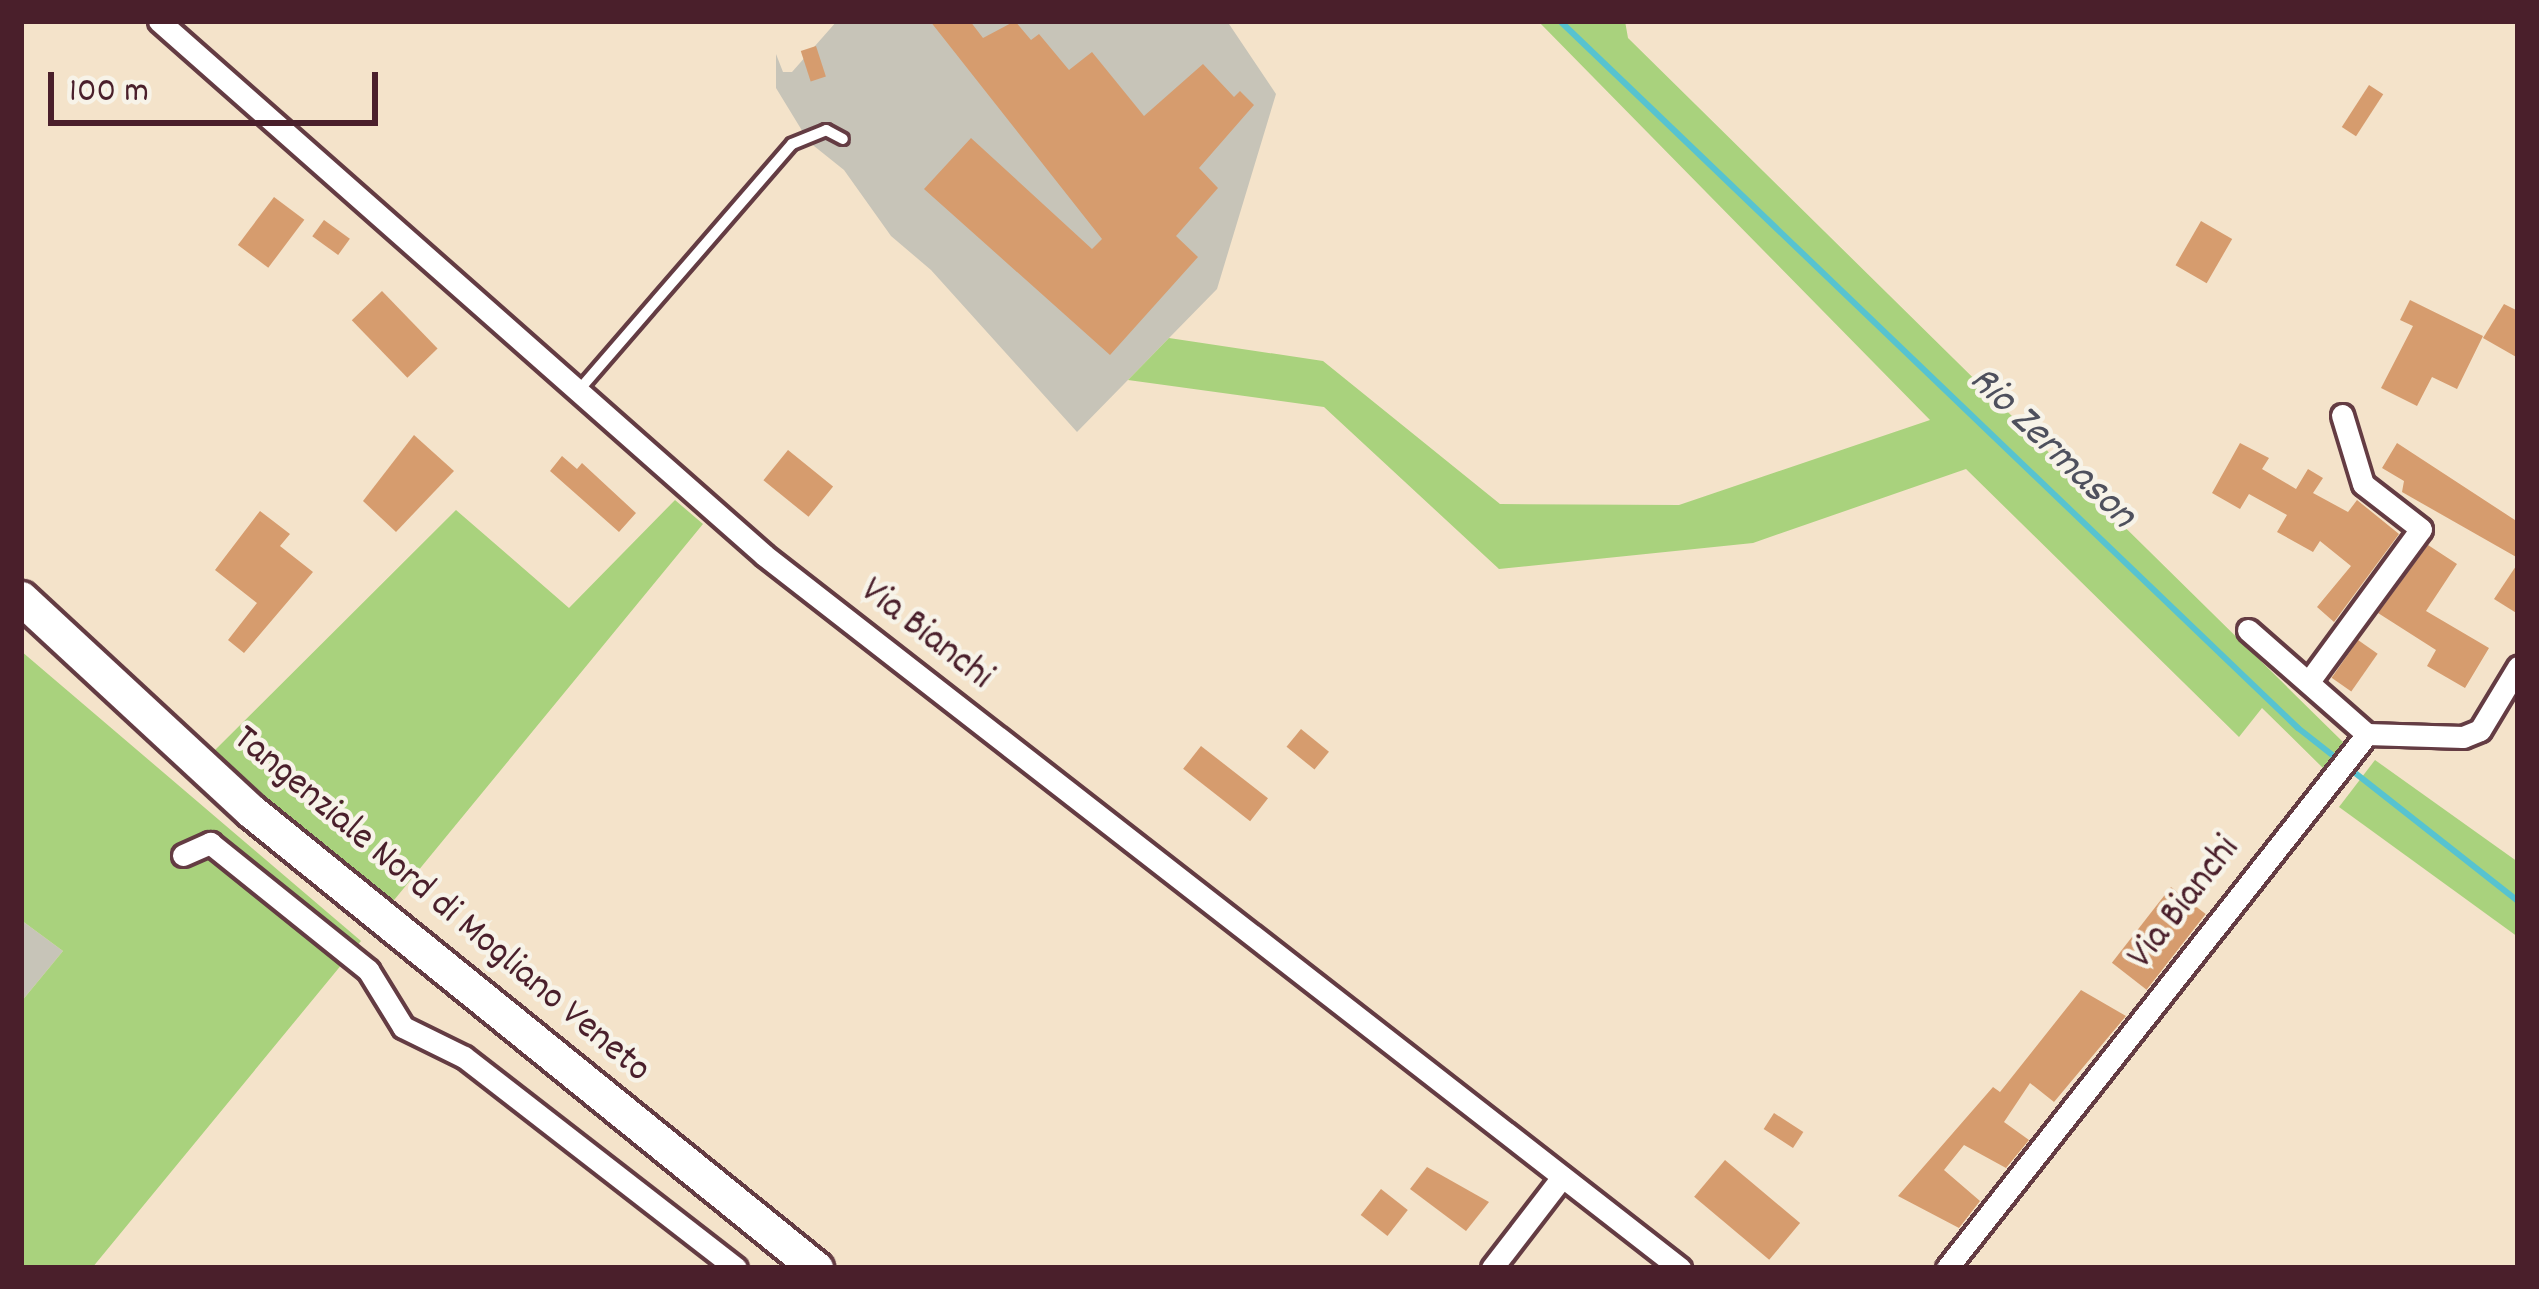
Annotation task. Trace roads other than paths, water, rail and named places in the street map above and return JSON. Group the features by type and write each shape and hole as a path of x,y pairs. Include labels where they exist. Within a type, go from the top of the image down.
{"main road":[{"name":"Tangenziale Nord di Mogliano Veneto","path":"21,598 251,811 816,1268"}],"street":[{"name":"Via Bianchi","path":"159,21 764,555 1680,1268"},
{"path":"2310,680 2421,529 2363,484 2342,415"},
{"path":"2248,630 2310,680 2361,740 2463,737 2480,730 2518,667"},
{"name":"Via Bianchi","path":"1947,1268 2361,740"},
{"path":"183,855 210,843 368,970 403,1027 464,1057 736,1268"},
{"path":"1492,1268 1562,1177"}],"lane":[{"path":"577,392 792,144 826,130 843,139"}],"waterway":[{"name":"Rio Zermason","path":"1560,21 2298,728 2518,901"}]}
